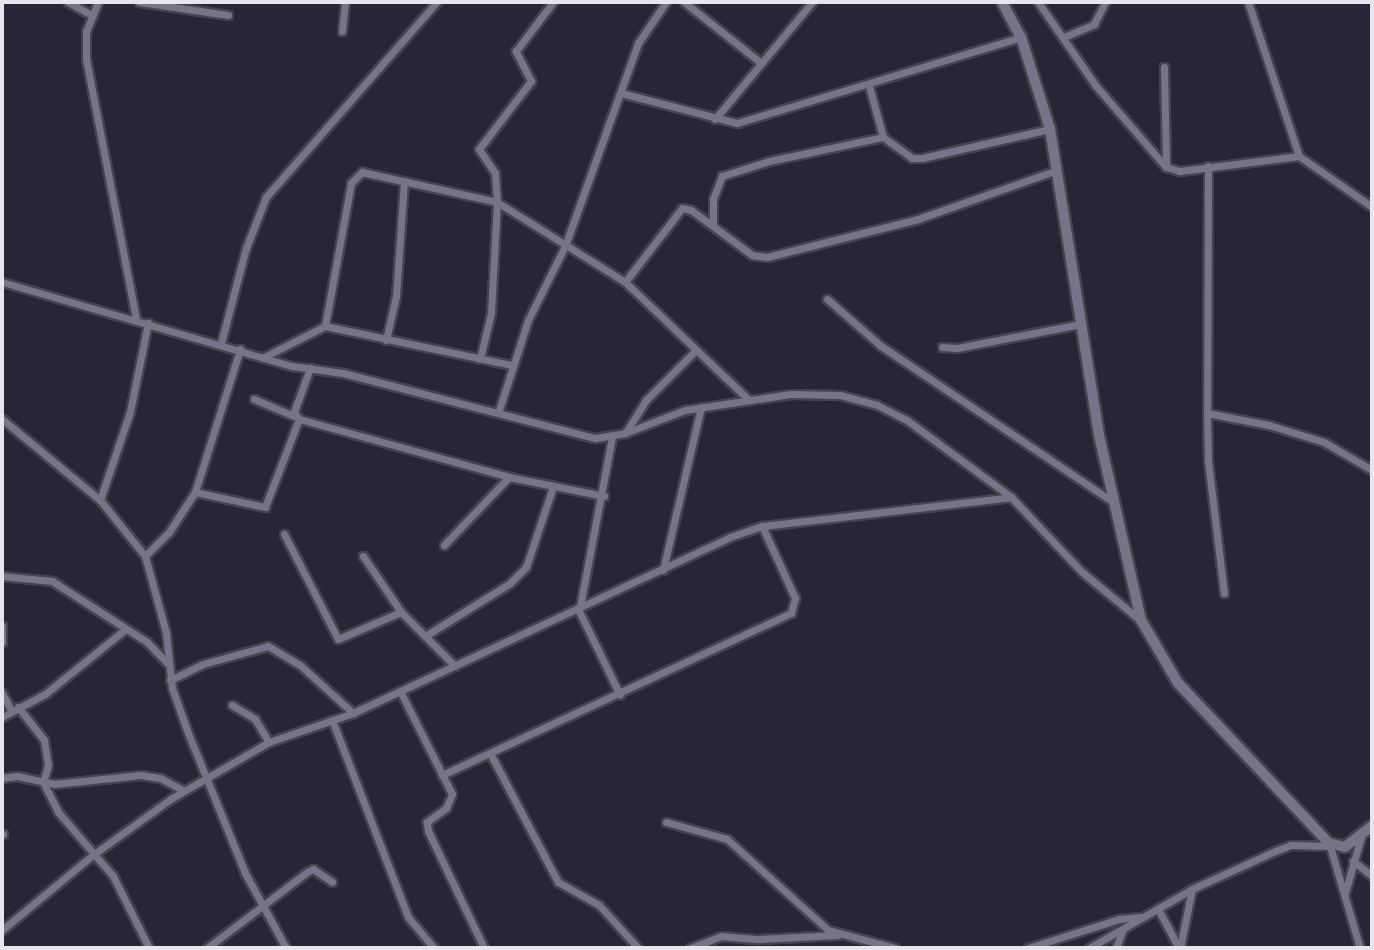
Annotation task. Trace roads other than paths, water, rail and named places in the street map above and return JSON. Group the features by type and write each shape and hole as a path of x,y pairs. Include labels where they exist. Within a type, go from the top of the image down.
{"street":[{"path":"68,2 90,14"},
{"path":"98,2 90,14 86,59 136,319"},
{"path":"139,2 228,15"},
{"path":"342,31 345,2"},
{"path":"221,343 246,248 266,197 437,2"},
{"path":"480,359 491,313 497,202 495,173 479,149 531,81 516,51 552,2"},
{"path":"499,410 528,320 565,246 638,43 666,2"},
{"path":"684,2 761,63"},
{"path":"715,119 811,2"},
{"path":"1002,2 1021,37 1050,130 1113,502 1140,620 1178,682 1330,844 1360,948"},
{"path":"1038,2 1096,86 1166,167 1180,171 1299,156"},
{"path":"1064,37 1094,24 1105,2"},
{"path":"1248,2 1299,156 1372,207"},
{"path":"621,93 715,119 748,120 869,86 1021,37"},
{"path":"1164,66 1166,167"},
{"path":"869,86 883,137 912,158 1050,130"},
{"path":"713,225 713,199 722,176 769,161 883,137"},
{"path":"1208,166 1208,461 1224,593"},
{"path":"625,282 682,208 713,225 752,255 767,257 918,219 1057,170"},
{"path":"325,326 355,176 362,172 497,202 625,282 748,399"},
{"path":"386,340 396,296 404,181"},
{"path":"2,282 264,356 499,410 583,436 612,437 701,407 748,399 841,395 877,405 908,421 1011,497 1082,572 1140,620"},
{"path":"827,299 881,345 1113,502"},
{"path":"100,500 130,412 148,323"},
{"path":"942,347 1082,324"},
{"path":"264,356 325,326 512,365"},
{"path":"145,556 169,532 195,492 240,349"},
{"path":"625,433 646,400 696,350"},
{"path":"195,492 265,507 297,418 294,412 310,368"},
{"path":"254,399 297,418 509,477 604,496"},
{"path":"663,570 701,407"},
{"path":"1208,413 1269,425 1324,442 1372,470"},
{"path":"2,419 100,500 145,556 166,633 170,680 245,873 264,902 286,948"},
{"path":"612,437 604,496 579,611 620,695"},
{"path":"444,545 509,477"},
{"path":"425,636 510,583 526,567 553,487"},
{"path":"2,930 94,854 184,791 270,742 354,712 762,526 1011,497"},
{"path":"442,775 491,755 791,614 795,598 762,526"},
{"path":"284,534 338,639 401,612"},
{"path":"363,556 401,612 455,666"},
{"path":"2,576 52,581 123,631 147,642 167,663"},
{"path":"2,626 2,642"},
{"path":"2,717 45,694 123,631"},
{"path":"170,680 203,664 268,646 300,665 354,712"},
{"path":"400,691 452,801 431,817 428,831 484,948"},
{"path":"2,693 44,740 48,765 43,782 58,812 113,876 149,948"},
{"path":"232,705 256,719 270,742"},
{"path":"332,720 408,917 434,948"},
{"path":"491,755 558,882 616,919 638,948"},
{"path":"2,778 17,776 43,782 141,775 160,778 184,791"},
{"path":"666,822 727,839 811,917 839,935"},
{"path":"1089,948 1192,889 1290,845 1330,844 1345,847 1372,826"},
{"path":"1345,894 1360,837"},
{"path":"1353,862 1372,876"},
{"path":"207,948 264,902 313,869 332,882"},
{"path":"1180,948 1192,889"},
{"path":"1158,909 1180,948"},
{"path":"1028,948 1119,919 1143,918"},
{"path":"1116,948 1124,928"},
{"path":"690,948 721,936 758,939 839,935 895,948"}]}
